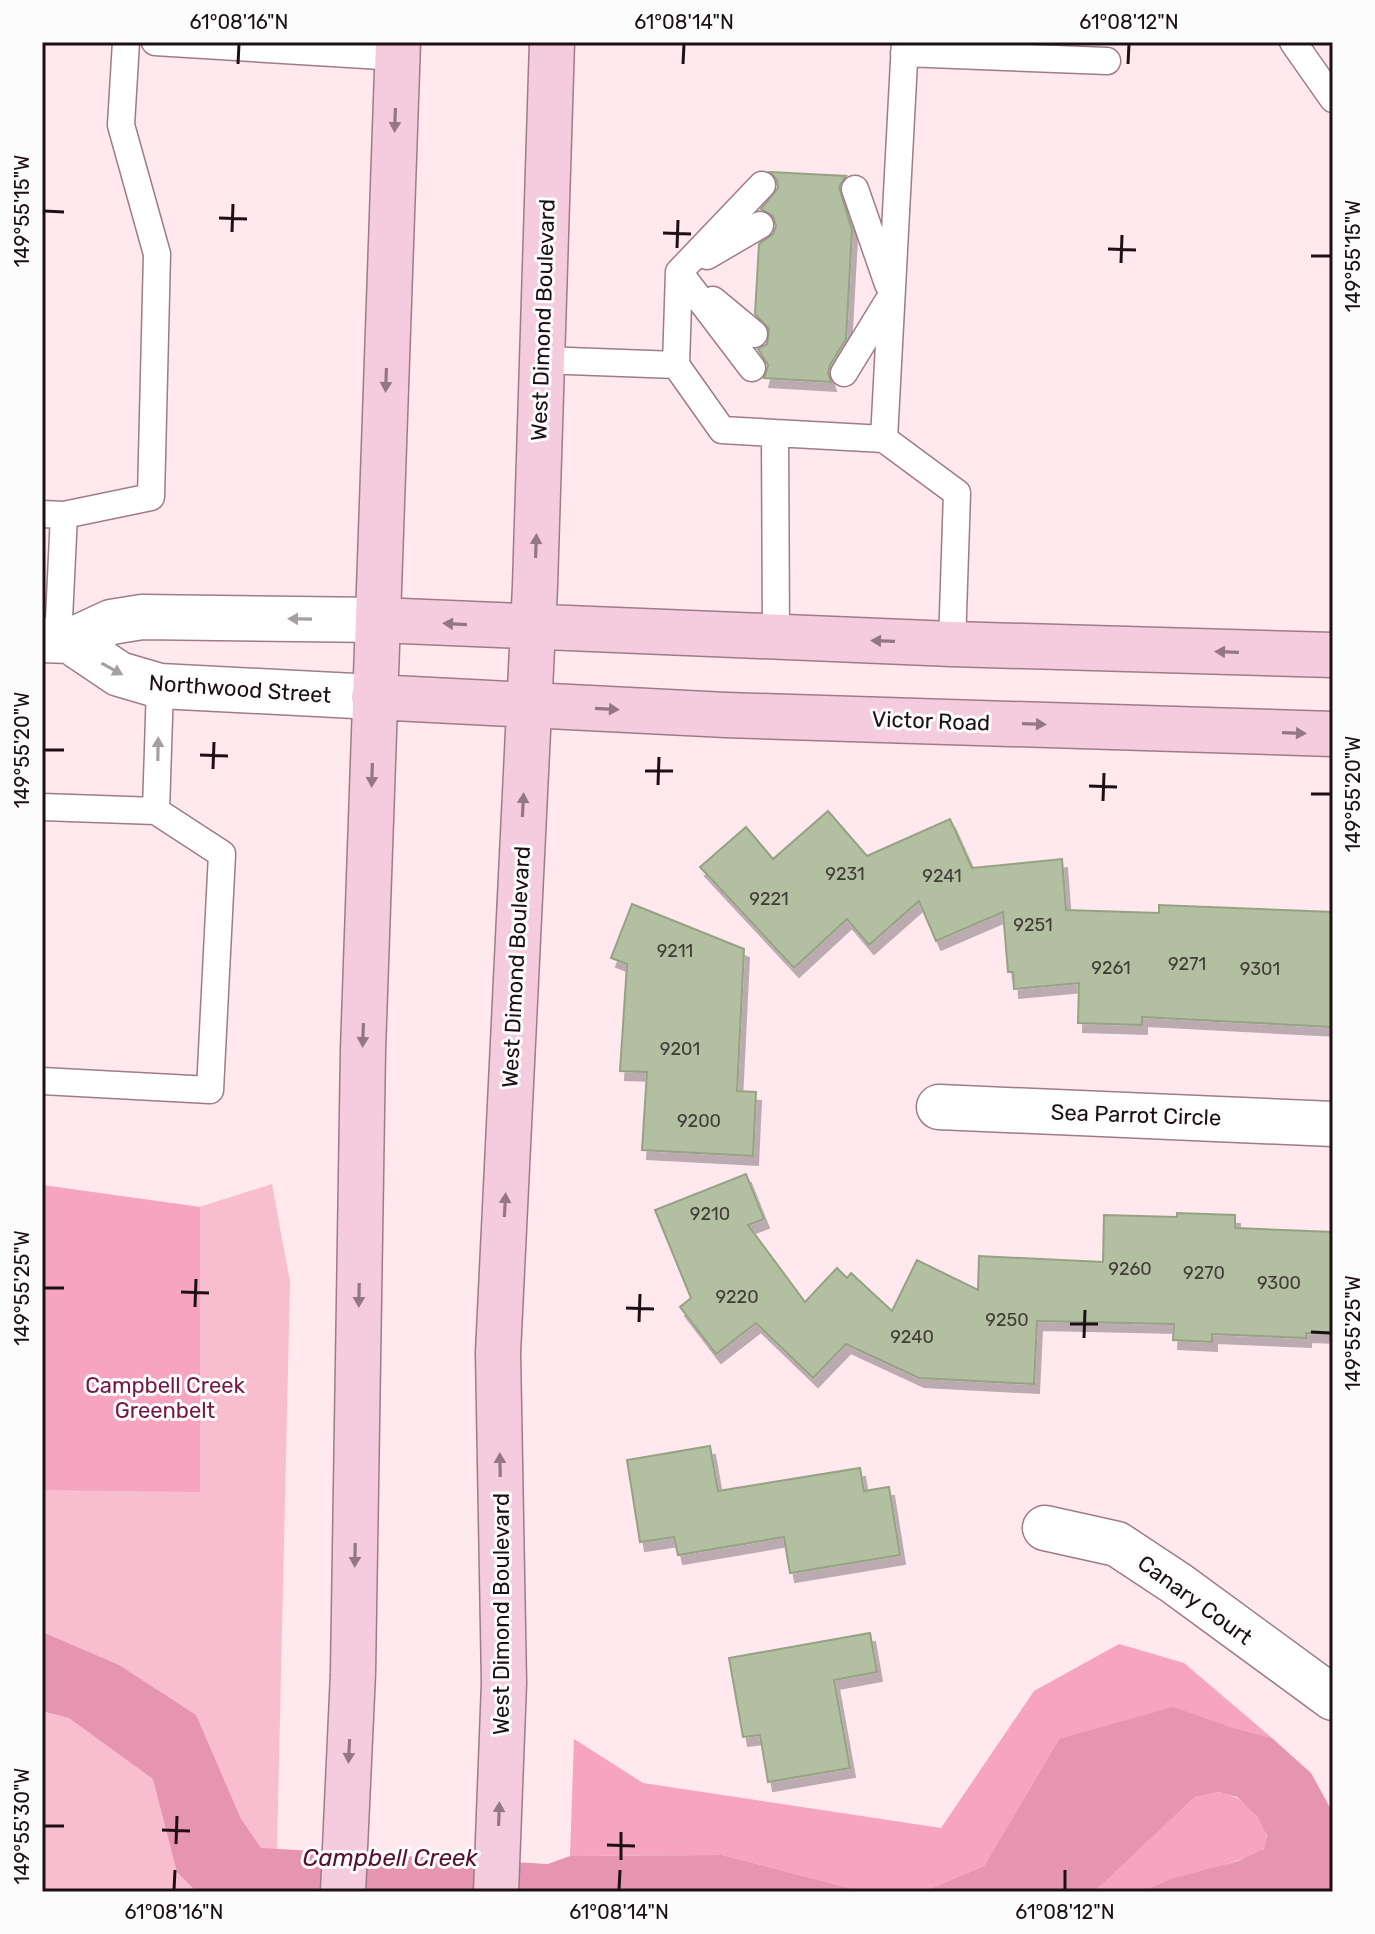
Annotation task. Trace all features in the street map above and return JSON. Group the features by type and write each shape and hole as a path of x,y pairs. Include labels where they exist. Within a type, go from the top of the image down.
{"main road":[{"name":"West Dimond Boulevard","path":"496,1892 504,1683 498,1353 533,628 552,42"},
{"path":"343,1892 353,1673 363,1050 398,50"},
{"path":"378,620 952,644 1333,655"},
{"name":"Victor Road","path":"374,697 726,715 1333,734"}],"street":[{"path":"57,640 111,622 142,617 378,620"},
{"name":"Northwood Street","path":"57,640 119,674 160,686 374,697"},
{"name":"Sea Parrot Circle","path":"939,1107 1333,1124"},
{"name":"Canary Court","path":"1045,1528 1117,1544 1176,1583 1333,1698"}],"lane":[{"path":"57,640 53,514 151,497 157,254 121,125 126,42"},
{"path":"155,42 398,50"},
{"path":"1293,42 1333,99"},
{"path":"884,439 904,48 1107,61"},
{"path":"762,185 679,272 676,365 722,430 884,439 957,493 952,644"},
{"path":"855,189 892,295"},
{"path":"679,272 760,225"},
{"path":"852,230 892,295"},
{"path":"679,272 754,334"},
{"path":"679,272 752,368"},
{"path":"846,339 892,295"},
{"path":"844,373 892,295"},
{"path":"542,360 676,365"},
{"path":"775,433 776,636"},
{"path":"156,811 160,686"},
{"path":"42,807 156,811 222,854 210,1090 42,1081"}],"green space":[{"name":"Campbell Creek Greenbelt","path":"272,1184 290,1282 276,1892 42,1892 42,1185 199,1207"},
{"path":"42,1185 200,1207 200,1492 42,1490"},
{"path":"1119,1644 1184,1663 1272,1738 1227,1726 1059,1739 984,1866 922,1892 865,1892 722,1855 570,1856 574,1739 643,1783 941,1828 1034,1691"},
{"path":"1219,1792 1237,1798 1259,1818 1267,1844 1260,1853 1142,1892 1094,1892 1195,1797"}],"water":[{"name":"Campbell Creek","path":"42,1632 119,1665 196,1715 241,1819 261,1848 548,1864 570,1856 722,1855 865,1892 197,1892 177,1872 153,1779 69,1718 42,1711"},
{"path":"1173,1707 1272,1738 1311,1773 1333,1813 1333,1892 1142,1892 1171,1879 1238,1861 1264,1849 1267,1836 1258,1817 1237,1797 1219,1792 1195,1797 1094,1892 922,1892 984,1866 1059,1739"}],"building":[{"path":"770,172 846,176 839,187 852,230 846,339 830,365 828,373 831,382 764,378 768,365 758,349 767,344 769,329 755,314 759,244 773,234 776,226 773,216 761,209 778,188 777,180"},
{"path":"828,811 867,856 950,819 972,868 1062,859 1066,910 1159,913 1159,905 1333,912 1333,1027 1142,1017 1142,1025 1078,1023 1079,983 1014,989 1013,972 1008,972 1003,912 936,941 919,901 869,945 847,919 794,968 700,867 746,827 773,859"},
{"path":"632,904 744,949 737,1091 756,1092 753,1156 642,1150 647,1072 620,1071 627,964 611,958"},
{"path":"746,1174 764,1219 748,1225 805,1302 837,1268 847,1278 851,1273 892,1311 917,1260 978,1290 979,1256 1103,1262 1104,1215 1235,1215 1235,1228 1333,1232 1333,1334 1306,1333 1306,1338 1212,1334 1212,1342 1173,1340 1174,1324 1037,1321 1034,1384 919,1378 846,1344 813,1378 756,1323 716,1354 680,1307 691,1298 655,1210"},
{"path":"710,1446 718,1491 860,1468 864,1491 889,1487 900,1555 790,1573 784,1537 678,1555 674,1537 640,1542 627,1460"},
{"path":"870,1633 877,1672 834,1680 850,1768 768,1782 760,1735 743,1737 729,1658"}]}
